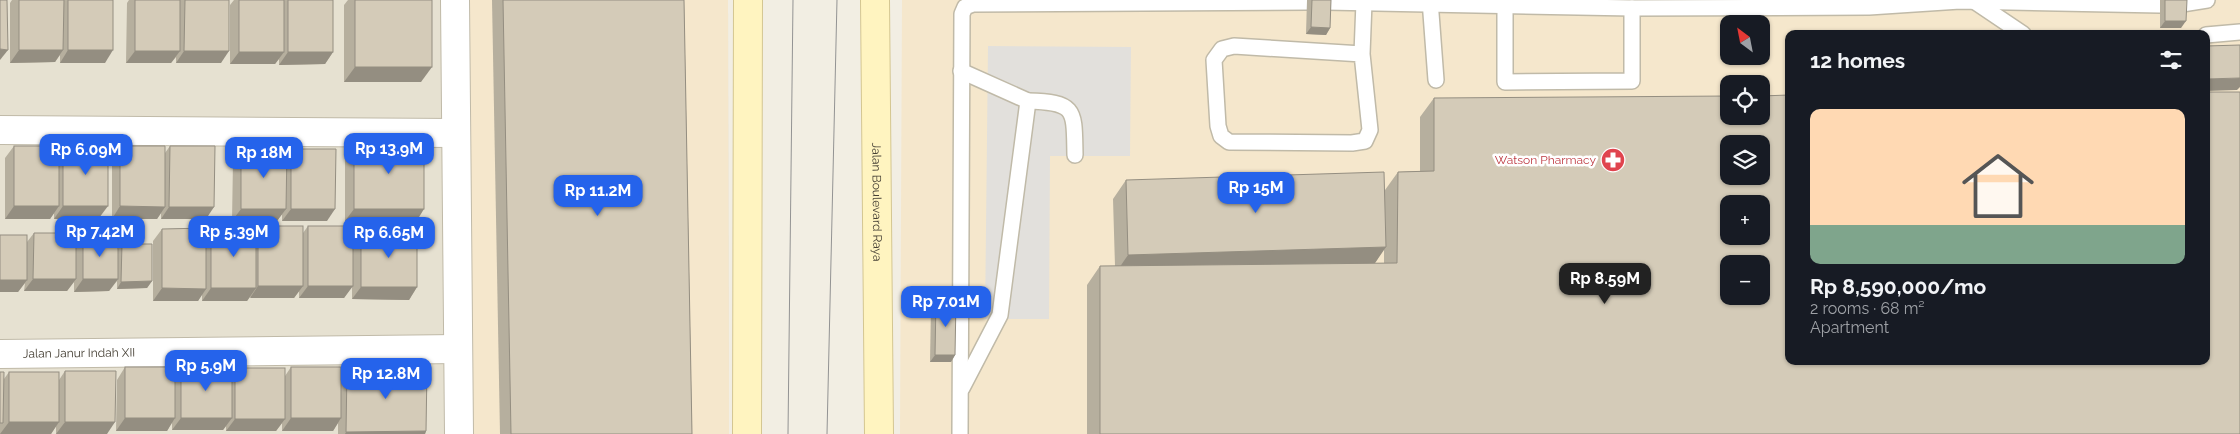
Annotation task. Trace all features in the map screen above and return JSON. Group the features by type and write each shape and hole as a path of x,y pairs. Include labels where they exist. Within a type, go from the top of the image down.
{"main road":[{"path":"748,0 748,434"},
{"name":"Jalan Boulevard Raya","path":"875,0 879,434"}],"street":[{"path":"455,0 459,434"},
{"path":"0,130 455,133"},
{"name":"Jalan Janur Indah XII","path":"0,354 458,349"}],"lane":[{"path":"2182,4 2207,0"},
{"path":"960,434 961,71 962,14 965,7 973,4 1094,4 1171,1 1307,2"},
{"path":"1326,2 1431,2 1505,7 1632,8 1974,2 2160,4"},
{"path":"1362,54 1234,46 1222,48 1214,60 1218,126 1222,136 1229,142 1352,143 1364,141 1370,130 1362,54 1364,2"},
{"path":"1431,2 1436,80"},
{"path":"1974,2 2017,30"},
{"path":"1505,7 1505,82 1632,81 1632,8"},
{"path":"2210,35 2240,32"},
{"path":"961,71 1028,101 1054,101 1068,109 1074,119 1074,155"},
{"path":"960,392 1000,315 1028,101"}],"shaded area":[{"path":"0,0 728,0 729,434 0,434"},
{"path":"457,0 728,0 729,434 457,434"},
{"path":"902,0 2240,0 2240,434 900,434"},
{"path":"988,46 1131,47 1130,156 1050,156 1049,319 985,319"}],"building":[{"path":"0,0 7,0 8,50 0,49"},
{"path":"19,0 64,0 63,50 19,50"},
{"path":"68,0 113,0 113,50 68,50"},
{"path":"135,0 180,0 180,51 135,51"},
{"path":"185,0 229,0 229,51 184,51"},
{"path":"239,0 284,0 284,52 239,52"},
{"path":"288,0 333,0 333,52 288,52"},
{"path":"355,0 432,0 432,67 355,67"},
{"path":"503,0 684,0 692,434 511,434"},
{"path":"1312,0 1331,0 1330,28 1311,27"},
{"path":"2165,0 2187,0 2186,21 2165,21"},
{"path":"2240,45 2240,78 2210,79 2210,46"},
{"path":"2210,92 2240,92 2240,434 1100,434 1100,266 1397,263 1398,172 1434,171 1434,98 1720,96 1720,125 1770,125 1770,96 1785,95 1785,365 2210,365"},
{"path":"354,142 424,142 424,209 354,209"},
{"path":"14,146 59,146 59,206 14,206"},
{"path":"63,146 108,146 108,206 63,206"},
{"path":"120,146 165,146 165,207 120,206"},
{"path":"170,146 215,146 214,207 169,207"},
{"path":"241,149 287,149 286,209 241,209"},
{"path":"291,149 336,149 335,209 291,209"},
{"path":"1384,172 1386,247 1128,255 1126,180"},
{"path":"258,226 303,226 303,286 258,286"},
{"path":"308,226 353,226 353,286 308,286"},
{"path":"206,228 206,289 162,288 162,229"},
{"path":"211,229 256,229 256,288 211,288"},
{"path":"361,231 417,231 417,287 361,287"},
{"path":"34,233 76,233 76,279 33,279"},
{"path":"0,235 27,235 27,280 0,280"},
{"path":"83,237 118,237 118,279 83,279"},
{"path":"122,244 152,244 152,281 121,282"},
{"path":"936,300 956,300 955,355 935,355"},
{"path":"125,367 175,367 175,418 125,418"},
{"path":"181,367 232,367 232,418 181,418"},
{"path":"291,367 341,367 341,418 291,418"},
{"path":"235,368 285,368 285,419 235,419"},
{"path":"347,368 427,368 426,431 346,432"},
{"path":"65,371 116,371 115,422 65,422"},
{"path":"0,372 4,372 3,423 0,423"},
{"path":"9,372 59,372 59,422 9,422"}],"tram line":[{"path":"788,434 793,0"},
{"path":"827,434 837,0"}],"place":[{"name":"Watson Pharmacy","path":"1613,160"}]}
